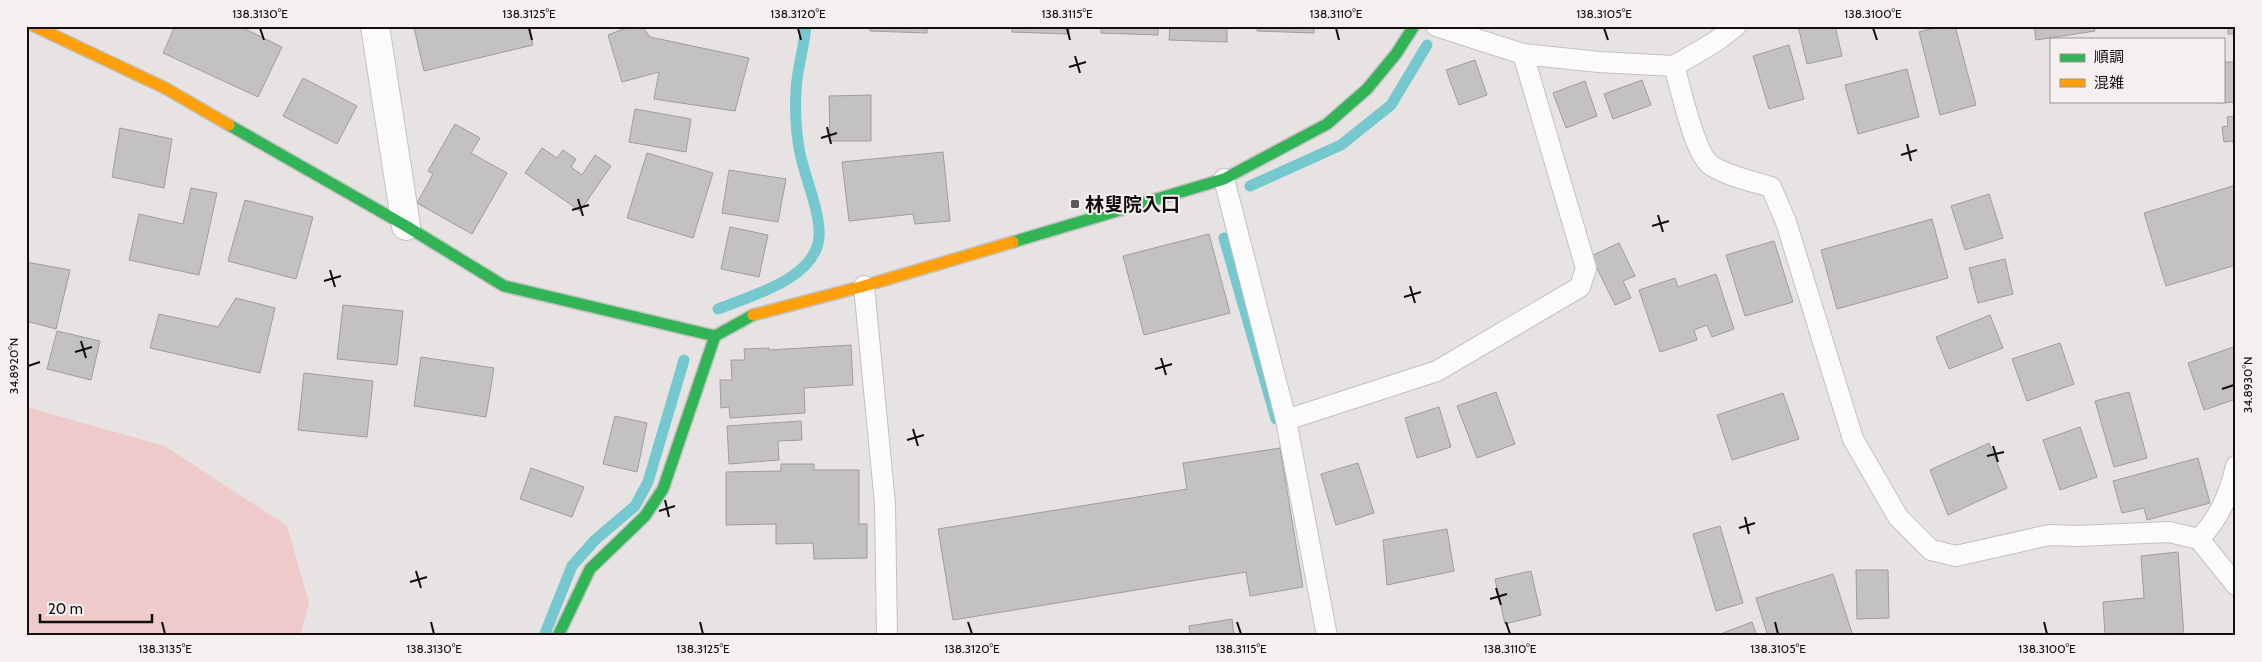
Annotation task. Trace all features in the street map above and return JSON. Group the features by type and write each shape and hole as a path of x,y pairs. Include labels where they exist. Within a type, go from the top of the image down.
{"street":[{"path":"34,26 164,88 406,226 504,286 715,336"},
{"path":"375,26 406,226"},
{"path":"558,636 590,569 646,516 663,489 715,336 750,316 864,286 1224,179 1327,124 1367,89 1396,54 1414,26"}],"lane":[{"path":"1436,26 1523,54 1599,62 1674,66 1715,42 1736,26"},
{"path":"1286,420 1437,371 1580,287 1586,268 1523,54"},
{"path":"1674,66 1698,150 1711,166 1742,179 1771,187 1786,222 1853,439 1898,517 1931,550 1956,556 2049,535 2078,536 2170,532 2199,539 2236,585"},
{"path":"1224,179 1286,420 1327,636"},
{"path":"864,286 885,504 887,636"},
{"path":"2199,539 2213,525 2230,491 2236,466"}],"shaded area":[{"path":"26,407 165,446 287,526 309,603 300,636 26,636"}],"building":[{"path":"175,26 239,26 282,47 258,97 163,53"},
{"path":"421,26 529,26 533,45 424,71 414,28"},
{"path":"631,26 642,26 650,37 749,58 735,111 654,99 659,72 622,82 608,35"},
{"path":"870,26 927,26 927,33 870,31"},
{"path":"1012,26 1069,26 1069,34 1012,32"},
{"path":"1101,26 1158,26 1158,35 1101,33"},
{"path":"1170,26 1227,26 1227,42 1169,40"},
{"path":"1257,26 1314,26 1314,33 1257,31"},
{"path":"1798,26 1835,26 1842,56 1807,64"},
{"path":"1941,26 1955,26 1976,105 1940,115 1919,32"},
{"path":"2034,26 2094,26 2095,31 2036,40"},
{"path":"2228,26 2236,26 2236,34 2228,34"},
{"path":"1789,45 1804,99 1769,109 1753,56"},
{"path":"1475,60 1487,95 1459,105 1446,70"},
{"path":"2224,62 2236,62 2236,102 2219,103 2224,102"},
{"path":"1907,69 1919,117 1858,134 1845,85"},
{"path":"303,78 357,106 337,144 283,116"},
{"path":"1642,80 1651,105 1613,119 1604,94"},
{"path":"1585,81 1597,116 1566,128 1553,93"},
{"path":"871,95 871,141 830,141 829,96"},
{"path":"635,109 691,119 686,152 629,142"},
{"path":"2236,116 2236,161 2233,141 2224,142 2222,127 2228,126 2227,117"},
{"path":"455,124 480,138 471,153 507,173 472,234 417,203 433,174 428,171"},
{"path":"120,128 172,139 164,188 112,177"},
{"path":"542,148 557,158 563,150 576,159 571,167 582,175 595,155 611,166 580,211 525,173"},
{"path":"943,152 950,221 915,224 913,214 849,221 842,162"},
{"path":"647,153 713,173 693,238 627,218"},
{"path":"729,170 786,179 778,222 722,213"},
{"path":"2236,185 2236,265 2166,286 2144,213"},
{"path":"191,188 217,193 199,275 129,260 139,214 183,224"},
{"path":"1989,194 2003,238 1965,250 1951,206"},
{"path":"245,200 313,217 296,279 228,261"},
{"path":"1932,219 1948,278 1837,309 1821,250"},
{"path":"730,227 768,235 759,277 721,269"},
{"path":"1209,234 1230,313 1144,335 1123,256"},
{"path":"1774,241 1793,302 1745,316 1726,255"},
{"path":"1619,243 1635,276 1623,281 1631,298 1615,305 1591,256"},
{"path":"2005,259 2013,294 1978,303 1969,268"},
{"path":"26,262 70,270 56,329 26,321"},
{"path":"1716,274 1734,329 1712,337 1707,325 1694,330 1697,340 1660,352 1639,290 1675,278 1678,287"},
{"path":"236,298 275,308 260,373 150,348 159,314 218,327"},
{"path":"343,305 403,311 397,365 337,359"},
{"path":"1990,315 2003,348 1949,369 1936,337"},
{"path":"57,331 100,341 91,380 47,369"},
{"path":"2060,343 2074,384 2027,401 2012,359"},
{"path":"851,345 853,385 804,388 805,413 730,418 729,407 721,408 720,380 732,380 731,360 745,360 744,349 769,348 769,350"},
{"path":"2236,346 2236,399 2204,410 2188,363"},
{"path":"421,357 494,368 486,417 414,406"},
{"path":"304,373 373,381 367,437 298,430"},
{"path":"1496,392 1515,444 1477,458 1457,406"},
{"path":"2129,392 2147,458 2114,467 2095,401"},
{"path":"1783,393 1799,439 1732,460 1717,415"},
{"path":"1439,407 1451,447 1417,458 1405,418"},
{"path":"615,416 647,423 637,472 603,464"},
{"path":"801,421 802,440 778,441 779,460 729,464 727,426"},
{"path":"2080,427 2097,477 2060,490 2043,440"},
{"path":"1989,443 2007,488 1948,515 1930,470"},
{"path":"1280,448 1303,587 1250,596 1246,572 953,620 938,529 1187,489 1183,463"},
{"path":"2198,458 2210,503 2147,520 2144,508 2122,513 2113,481"},
{"path":"1358,463 1374,513 1336,525 1321,474"},
{"path":"781,464 814,464 814,470 859,470 859,524 867,524 867,558 814,559 813,543 776,544 776,524 726,525 726,472 781,471"},
{"path":"531,468 584,487 572,517 520,499"},
{"path":"1720,526 1743,603 1716,611 1693,534"},
{"path":"1447,529 1454,571 1387,585 1383,540"},
{"path":"2178,552 2184,636 2105,636 2103,602 2144,598 2141,556"},
{"path":"1856,570 1888,570 1889,618 1857,619"},
{"path":"1531,571 1541,615 1505,624 1495,579"},
{"path":"1833,574 1853,636 1768,636 1756,598"},
{"path":"1232,619 1234,636 1190,636 1189,626"},
{"path":"1752,622 1757,636 1724,636 1723,633"}],"waterway":[{"path":"718,309 779,284 794,275 815,252 819,237 819,227 815,204 801,158 796,119 797,82 806,26"},
{"path":"1250,186 1341,145 1391,105 1427,45"},
{"path":"1224,238 1276,419"},
{"path":"544,636 572,566 595,540 635,506 648,482 684,360"}],"traffic: fast":[{"path":"1013,242 1224,179 1327,124 1367,89 1396,54 1414,26"},
{"path":"229,125 406,226 504,286 715,336"},
{"path":"558,636 590,569 645,516 663,489 715,336 753,315"}],"traffic: slow":[{"path":"34,26 165,88 229,125"},
{"path":"753,315 864,286 1013,242"}],"place":[{"name":"林叟院入口","path":"1075,204"}]}
